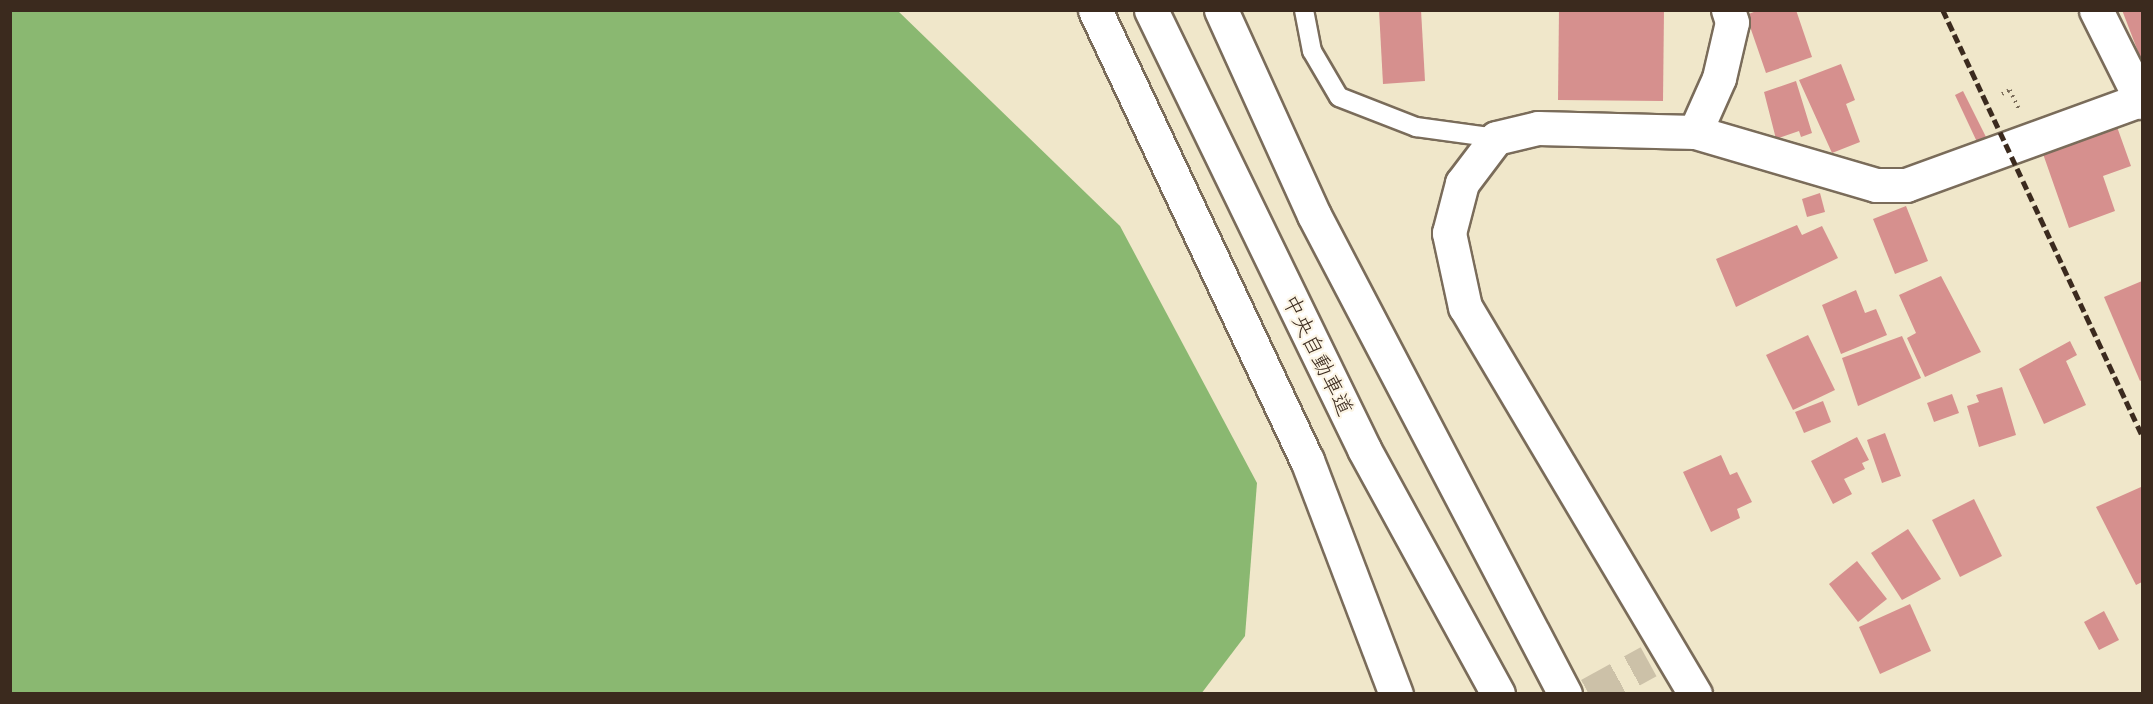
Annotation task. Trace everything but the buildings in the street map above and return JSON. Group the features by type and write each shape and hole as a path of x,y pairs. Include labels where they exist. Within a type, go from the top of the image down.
{"main road":[{"path":"1095,10 1307,460 1396,693"},
{"name":"中央自動車道","path":"1151,10 1364,449 1498,693"},
{"path":"1221,10 1314,215 1565,693"},
{"path":"1695,132 1719,78 1732,22 1728,10"},
{"path":"1695,693 1660,656 1502,377 1465,307 1449,233 1462,183 1496,138 1538,128 1695,132 1876,185 1906,185 2142,100 2096,10"}],"lane":[{"path":"1304,10 1312,51 1339,97 1416,126 1496,138"}],"green space":[{"path":"10,11 898,11 1120,226 1257,483 1245,636 1201,694 11,693"}],"tunnel":[{"path":"1589,694 1649,661"}],"railway":[{"path":"1943,10 2142,434"}]}
